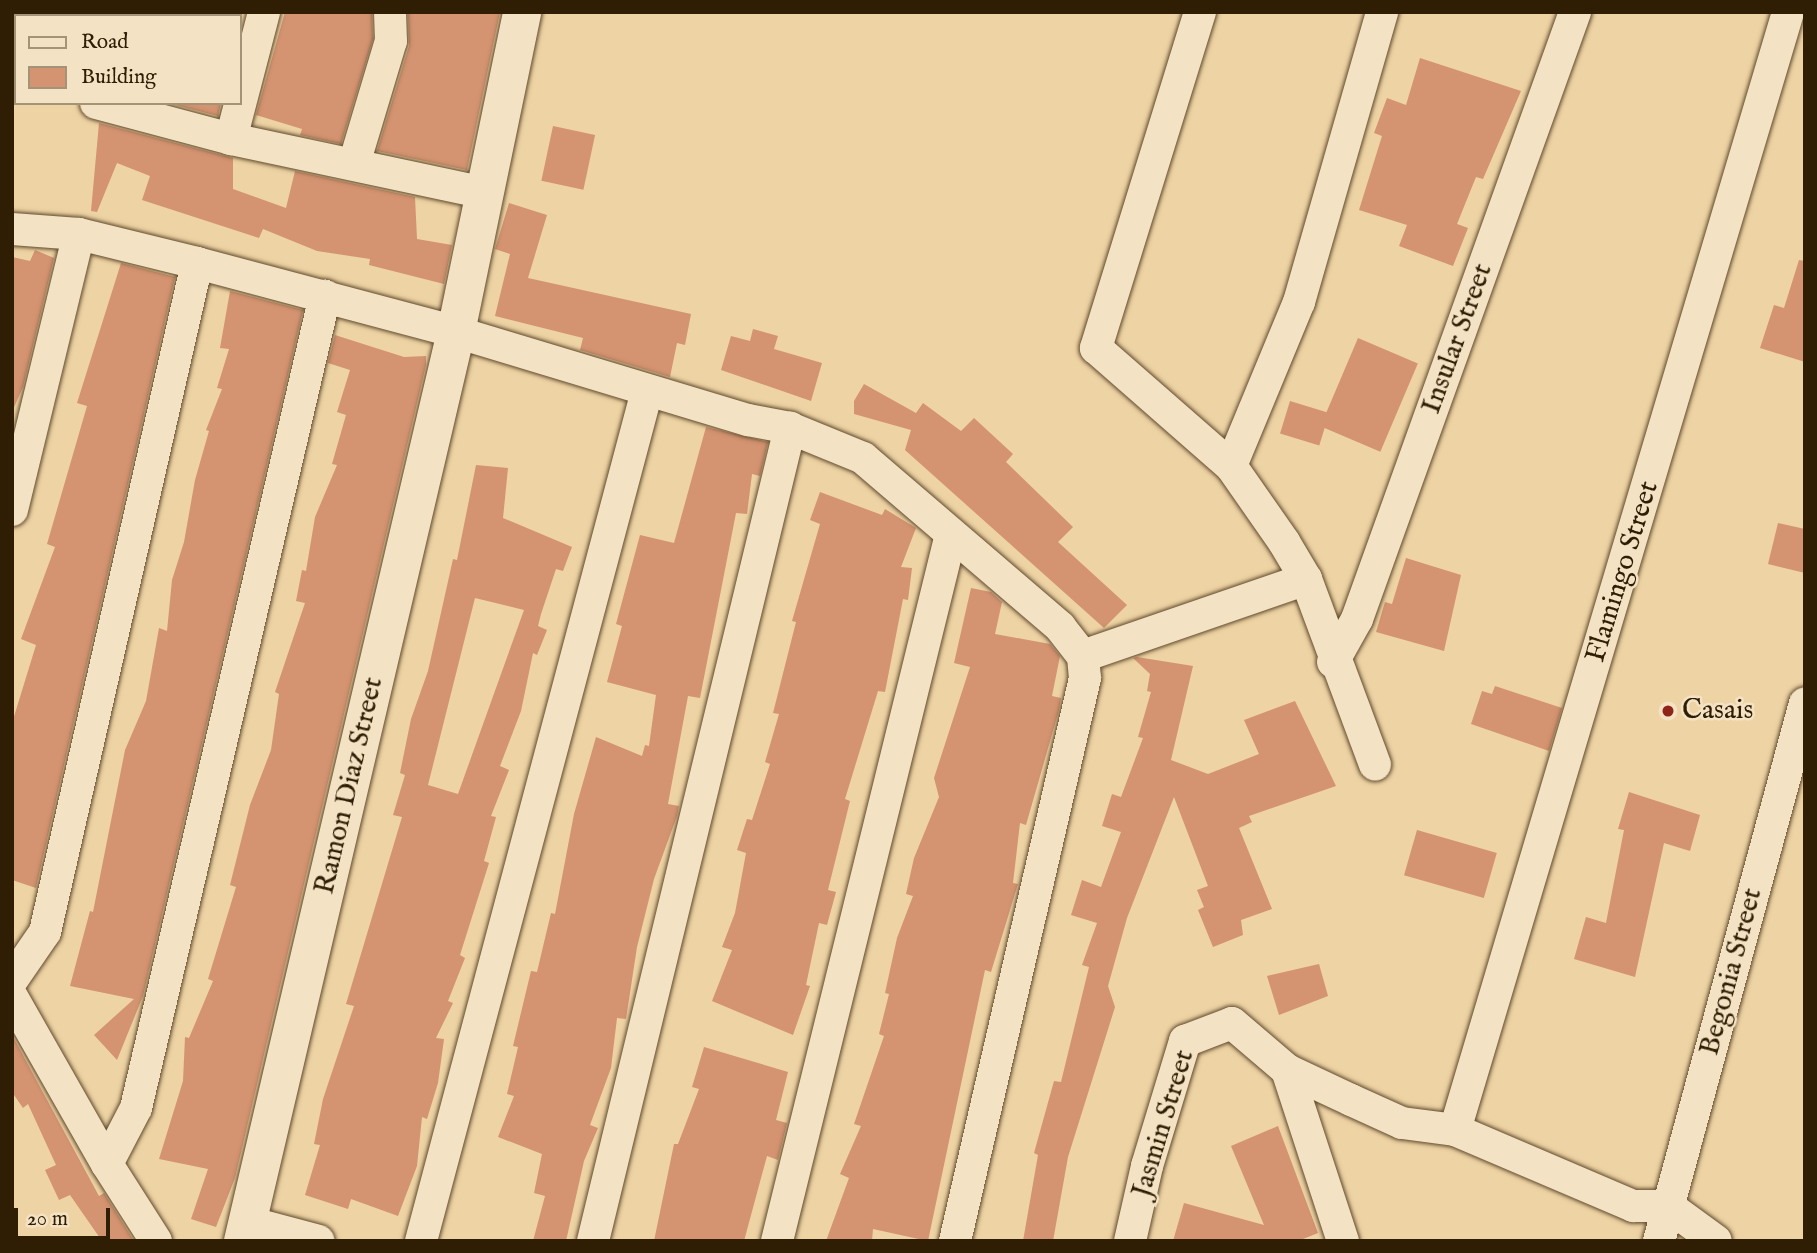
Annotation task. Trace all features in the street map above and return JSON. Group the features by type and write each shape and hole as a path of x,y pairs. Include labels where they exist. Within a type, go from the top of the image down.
{"street":[{"path":"242,97 264,12"},
{"path":"354,164 391,41 390,12"},
{"name":"Ramon Diaz Street","path":"246,1231 456,332 522,12"},
{"path":"1200,12 1096,348 1231,467 1306,579 1333,662 1375,765"},
{"path":"1231,467 1298,302 1382,12"},
{"name":"Insular Street","path":"1333,662 1357,619 1575,12"},
{"name":"Flamingo Street","path":"1455,1130 1788,12"},
{"path":"108,105 231,139 485,193"},
{"path":"231,139 240,105"},
{"path":"12,229 79,234 197,262 456,332 647,391 790,428 863,458 1060,626 1083,656 1085,678 955,1241"},
{"path":"12,510 79,234"},
{"path":"12,980 45,932 197,262"},
{"path":"107,1164 136,1108 325,296"},
{"path":"421,1241 647,391"},
{"path":"593,1241 790,428"},
{"path":"777,1241 951,534"},
{"path":"1083,656 1306,579"},
{"name":"Begonia Street","path":"1658,1241 1805,703"},
{"path":"12,998 107,1164 156,1241"},
{"name":"Jasmin Street","path":"1130,1241 1147,1166 1185,1041 1232,1023 1287,1070"},
{"path":"1287,1070 1402,1123 1455,1130 1633,1206 1668,1206 1716,1241"},
{"path":"1287,1070 1343,1241"},
{"path":"1633,1206 1658,1241"},
{"path":"246,1231 318,1241"}],"building":[{"path":"285,12 372,12 373,39 341,144 300,135 302,129 256,115"},
{"path":"408,12 500,12 467,170 377,151 409,46"},
{"path":"1420,58 1521,91 1483,179 1476,177 1457,224 1468,228 1453,266 1399,246 1407,225 1359,210 1382,136 1374,133 1387,98 1406,105"},
{"path":"176,105 221,105 218,116"},
{"path":"99,123 233,158 233,189 286,208 295,171 415,197 417,239 452,245 444,284 369,265 370,259 317,251 263,229 259,238 142,200 150,176 117,163 97,212 91,211"},
{"path":"553,126 595,135 583,190 541,181"},
{"path":"509,203 547,215 528,278 691,314 685,345 677,343 670,377 580,350 583,338 495,316 510,254 495,249"},
{"path":"35,250 54,258 23,387 12,412 12,257 30,261"},
{"path":"1799,260 1805,261 1805,362 1760,348 1774,305 1784,308"},
{"path":"121,263 175,277 36,888 12,880 12,723 36,645 21,639 55,547 47,544 87,406 77,403"},
{"path":"230,291 303,310 143,996 117,1060 94,1035 134,999 70,986 90,911 93,912 125,750 146,701 159,628 167,631 172,580 184,542 195,480 209,431 206,430 222,389 217,388 229,349 220,348"},
{"path":"753,329 778,336 774,349 822,363 811,401 721,370 731,336 750,341"},
{"path":"335,335 404,357 426,356 426,365 235,1178 216,1227 191,1219 208,1169 159,1159 183,1081 185,1037 189,1038 213,981 208,979 236,887 230,885 250,805 271,750 279,694 275,692 305,603 296,601 302,570 306,571 315,517 337,465 332,464 346,415 337,412 350,370 328,363"},
{"path":"1358,338 1418,363 1380,452 1320,426"},
{"path":"864,384 916,413 923,403 961,431 974,418 1013,454 1006,462 1073,527 1058,542 1127,605 1104,628 905,450 911,430 854,414 854,401"},
{"path":"1290,401 1329,413 1319,446 1280,434"},
{"path":"706,427 768,442 760,476 752,474 747,514 736,513 700,698 688,696 668,804 679,806 677,816 654,879 637,947 626,1019 617,1018 611,1068 590,1125 598,1128 584,1161 566,1241 533,1241 545,1196 534,1193 542,1154 498,1137 514,1096 507,1094 518,1047 513,1046 531,971 537,972 551,913 555,914 574,814 596,737 642,756 645,745 649,746 656,695 607,682 622,626 616,624 640,535 674,543"},
{"path":"476,465 508,468 503,518 572,547 563,571 556,569 541,614 538,626 547,630 537,655 533,653 521,711 500,766 509,770 491,816 496,817 484,861 489,863 460,955 465,958 448,1001 453,1003 436,1038 444,1039 438,1083 427,1119 422,1117 417,1166 398,1216 351,1199 348,1209 305,1195 320,1145 314,1144 323,1099 354,1006 346,1004 402,817 393,815 405,775 400,773 411,719 428,671 453,559 457,560","holes":["475,598 524,610 458,794 428,785"]},
{"path":"820,492 882,515 885,509 916,528 901,567 912,568 908,600 903,599 885,692 878,691 845,799 850,801 828,890 836,892 827,925 819,923 806,985 810,986 793,1035 712,1001 732,950 722,947 735,913 746,853 737,850 747,819 752,820 770,764 765,762 779,714 773,713 796,622 792,621 820,524 810,520"},
{"path":"1778,523 1805,529 1805,573 1768,564"},
{"path":"1406,558 1461,575 1444,651 1376,632 1385,602 1392,604"},
{"path":"971,588 991,592 1002,602 995,634 1050,644 1060,656 1052,696 1061,698 1059,710 1026,825 1020,823 1013,883 1018,884 991,972 985,970 928,1241 873,1229 872,1241 826,1241 849,1178 840,1174 861,1126 854,1124 884,1036 879,1034 889,994 885,993 897,938 913,896 906,894 914,858 939,797 934,778 970,667 954,663"},
{"path":"1133,658 1193,666 1171,760 1208,774 1259,754 1244,720 1295,701 1336,786 1249,816 1252,822 1239,828 1272,909 1241,920 1243,935 1213,947 1198,910 1204,907 1197,890 1208,886 1174,797 1127,918 1108,986 1115,1007 1068,1157 1053,1241 1023,1241 1038,1155 1034,1153 1054,1081 1061,1082 1089,967 1082,965 1097,923 1071,915 1082,880 1101,887 1121,832 1102,826 1112,794 1121,797 1143,738 1138,737 1151,692 1147,691 1150,674"},
{"path":"1495,686 1562,708 1549,751 1471,724 1482,691 1492,694"},
{"path":"1629,792 1700,815 1690,851 1664,843 1635,977 1574,959 1586,917 1606,923 1624,830 1618,829"},
{"path":"1417,830 1497,853 1484,898 1404,875"},
{"path":"1319,964 1328,996 1279,1015 1267,976"},
{"path":"12,1035 99,1196 104,1193 134,1241 102,1241 70,1195 59,1200 45,1170 56,1165 28,1104 23,1108 12,1092"},
{"path":"704,1047 788,1072 776,1120 787,1123 778,1160 767,1156 744,1241 654,1241 674,1144 678,1144 699,1089 692,1087"},
{"path":"1278,1126 1318,1233 1298,1241 1173,1241 1184,1203 1264,1225 1231,1146"}],"place":[{"name":"Casais","path":"1668,711"}]}
